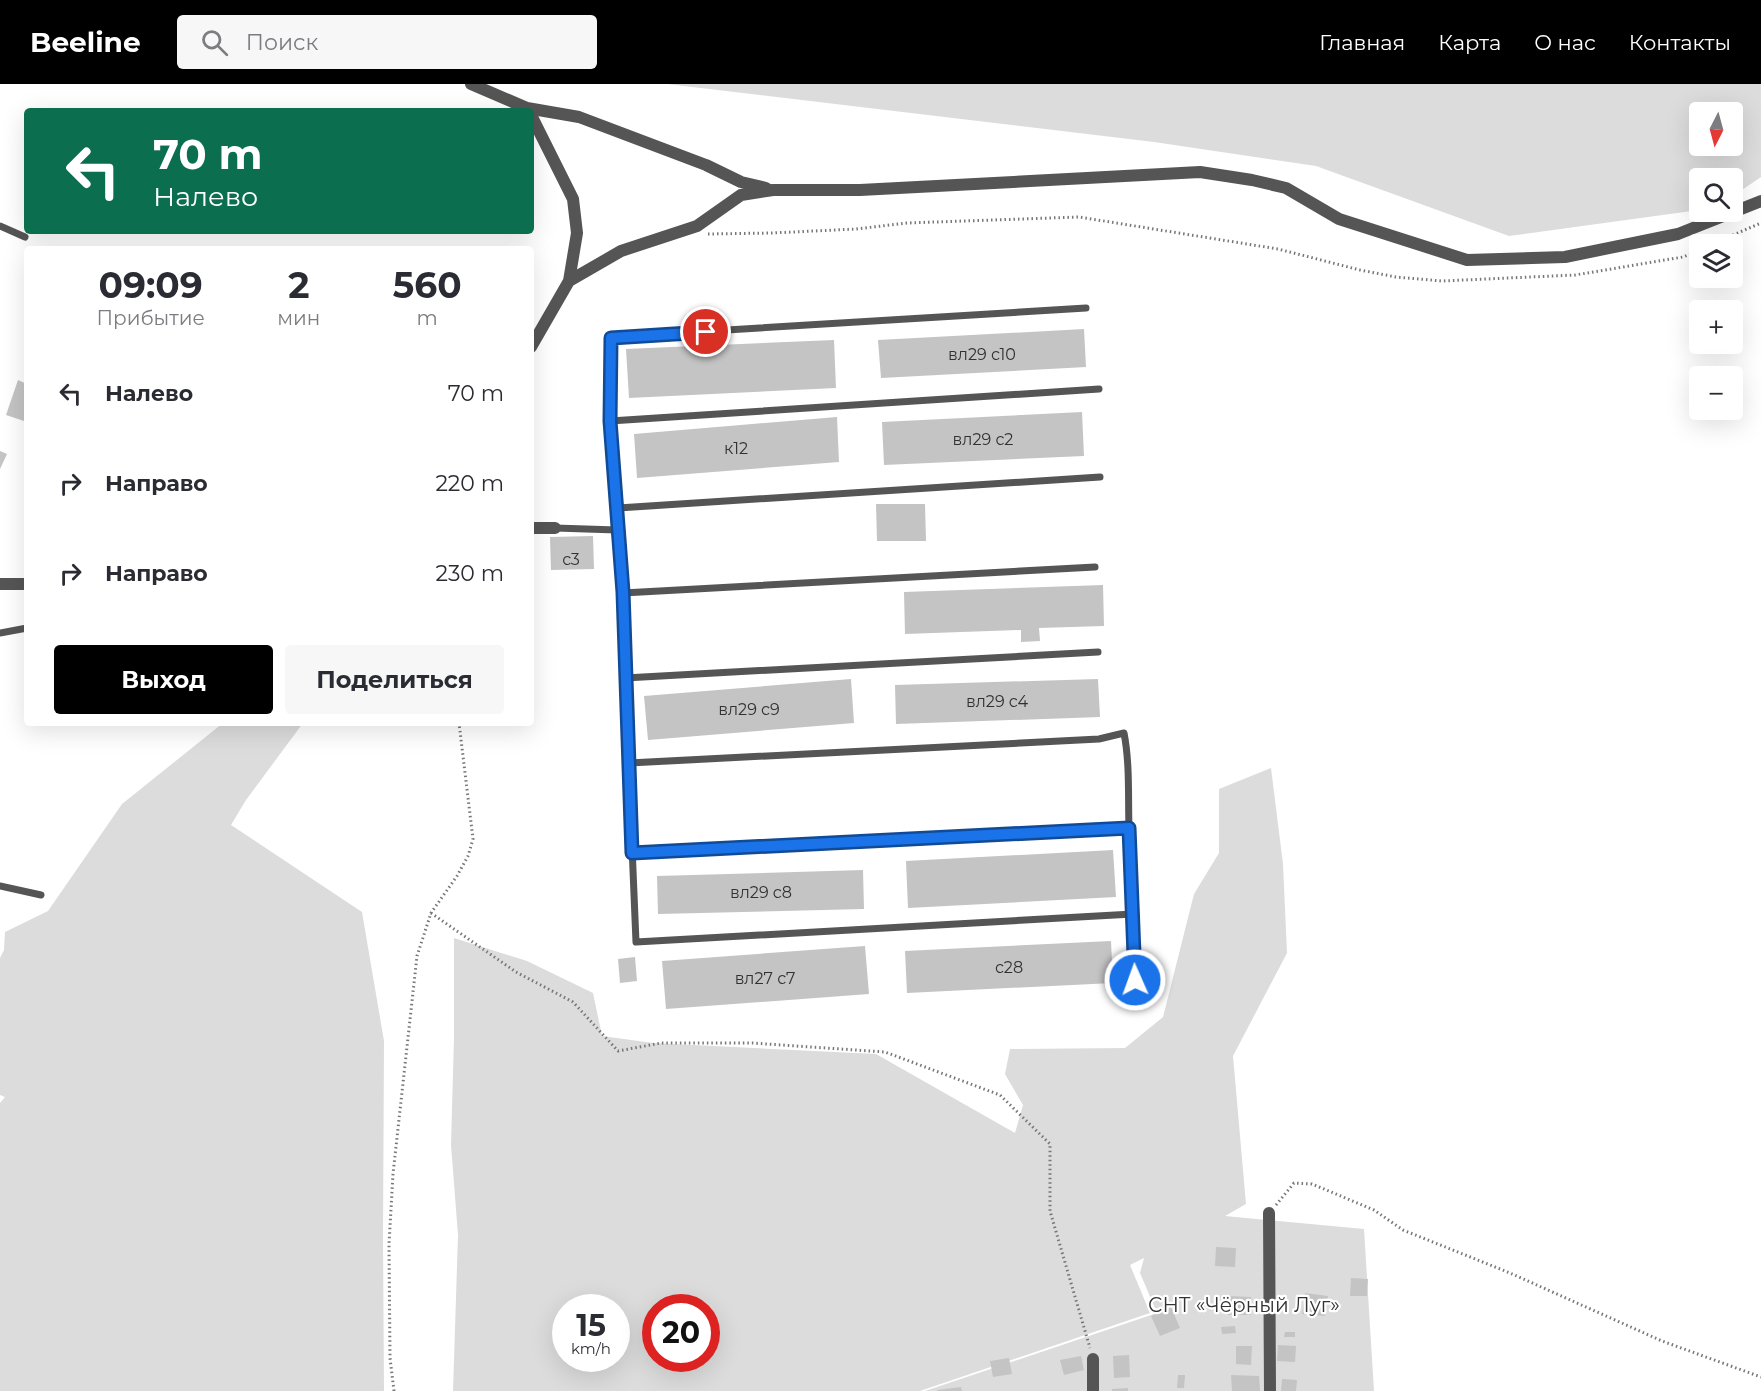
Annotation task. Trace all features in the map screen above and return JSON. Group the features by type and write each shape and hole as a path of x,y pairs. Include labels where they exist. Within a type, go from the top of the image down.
{"street":[{"path":"471,84 523,108"},
{"path":"534,112 579,117 705,165 741,182 773,190"},
{"path":"534,121 573,199 578,233 569,281 534,342"},
{"path":"569,281 621,251 697,226 741,195 773,190 860,190 1200,172 1286,188 1340,219 1467,260 1565,257 1678,234 1761,201"},
{"path":"534,528 555,528"},
{"path":"0,584 24,584"},
{"path":"1269,1213 1270,1391"},
{"path":"1093,1359 1094,1391"}],"lane":[{"path":"0,226 26,237"},
{"path":"1086,308 611,338 610,421 623,592 636,942 1133,914"},
{"path":"610,421 1099,389"},
{"path":"618,508 1100,477"},
{"path":"555,528 618,530"},
{"path":"623,592 1095,567"},
{"path":"0,633 24,629"},
{"path":"625,678 1098,652"},
{"path":"629,763 1099,739 1124,733 1129,786 1135,980"},
{"path":"632,853 1129,828"},
{"path":"0,886 41,895"}],"path":[{"path":"702,234 772,233 856,229 907,223 1079,217 1278,249 1387,275 1442,281 1575,275 1689,255"},
{"path":"1735,234 1761,223"},
{"path":"394,1391 390,1358 389,1244 393,1174 417,956 431,913 457,876 468,856 473,839 459,726"},
{"path":"431,913 516,972 573,1002 618,1051 661,1043 752,1043 885,1052 1000,1095 1050,1144 1050,1211 1093,1359"},
{"path":"1269,1213 1294,1183 1312,1184 1374,1210 1403,1230 1510,1273 1662,1341 1761,1377"}],"green space":[{"path":"667,84 1761,84 1761,177 1743,189 1743,168 1689,168 1689,211 1509,236 1316,166 1154,142"},
{"path":"219,726 301,726 246,800 231,825 362,912 384,1041 384,1391 0,1391 0,1103 5,1097 0,1095 0,958 4,950 5,932 48,911 122,804"},
{"name":"СНТ «Чёрный Луг»","path":"1271,768 1283,864 1287,953 1233,1056 1246,1204 1225,1216 1364,1229 1374,1391 925,1391 1157,1313 1140,1273 1144,1258 1130,1265 1150,1313 920,1391 453,1391 458,1235 451,1145 454,938 527,961 593,993 602,1036 653,1043 876,1054 1015,1133 1023,1105 1005,1074 1010,1049 1125,1048 1163,1017 1194,894 1219,853 1219,789"}],"building":[{"path":"1084,329 1086,367 881,378 878,340"},
{"path":"834,340 836,388 629,398 626,349"},
{"path":"18,380 24,383 24,421 6,415"},
{"path":"1082,412 1084,456 884,465 882,422"},
{"path":"837,417 839,462 637,478 634,434"},
{"path":"0,451 7,454 0,469"},
{"path":"876,504 925,504 926,541 877,541"},
{"path":"593,536 594,569 551,570 550,537"},
{"path":"1103,585 1104,626 1039,628 1040,641 1021,642 1021,630 905,634 904,592"},
{"path":"851,679 854,723 648,740 644,696"},
{"path":"1098,679 1100,717 896,724 895,685"},
{"path":"1113,850 1116,897 908,908 906,861"},
{"path":"863,870 864,909 658,914 657,876"},
{"path":"1111,941 1113,983 907,993 905,951"},
{"path":"865,946 869,994 666,1009 662,961"},
{"path":"635,957 637,981 620,983 618,959"},
{"path":"1216,1247 1236,1248 1235,1267 1215,1266"},
{"path":"1351,1278 1368,1279 1367,1296 1350,1296"},
{"path":"1305,1293 1328,1296 1325,1316 1302,1314"},
{"path":"1228,1296 1251,1297 1251,1315 1227,1315"},
{"path":"1171,1307 1180,1328 1160,1336 1151,1316"},
{"path":"1235,1326 1236,1333 1222,1334 1221,1327"},
{"path":"1285,1332 1295,1332 1295,1337 1284,1337"},
{"path":"1278,1345 1296,1346 1295,1362 1277,1361"},
{"path":"1236,1346 1252,1346 1251,1365 1236,1364"},
{"path":"1129,1355 1130,1377 1114,1378 1113,1356"},
{"path":"1081,1356 1084,1370 1064,1375 1060,1360"},
{"path":"1009,1358 1012,1374 993,1377 990,1361"},
{"path":"1178,1375 1185,1375 1184,1388 1177,1388"},
{"path":"1231,1375 1259,1376 1260,1391 1232,1391"},
{"path":"1282,1379 1297,1380 1296,1391 1281,1391"},
{"path":"961,1387 962,1391 937,1391 937,1390"},
{"path":"1128,1388 1128,1391 1112,1391 1112,1389"}],"route":[{"path":"706,332 611,338 610,421 623,592 632,853 1129,828 1135,980"}]}
